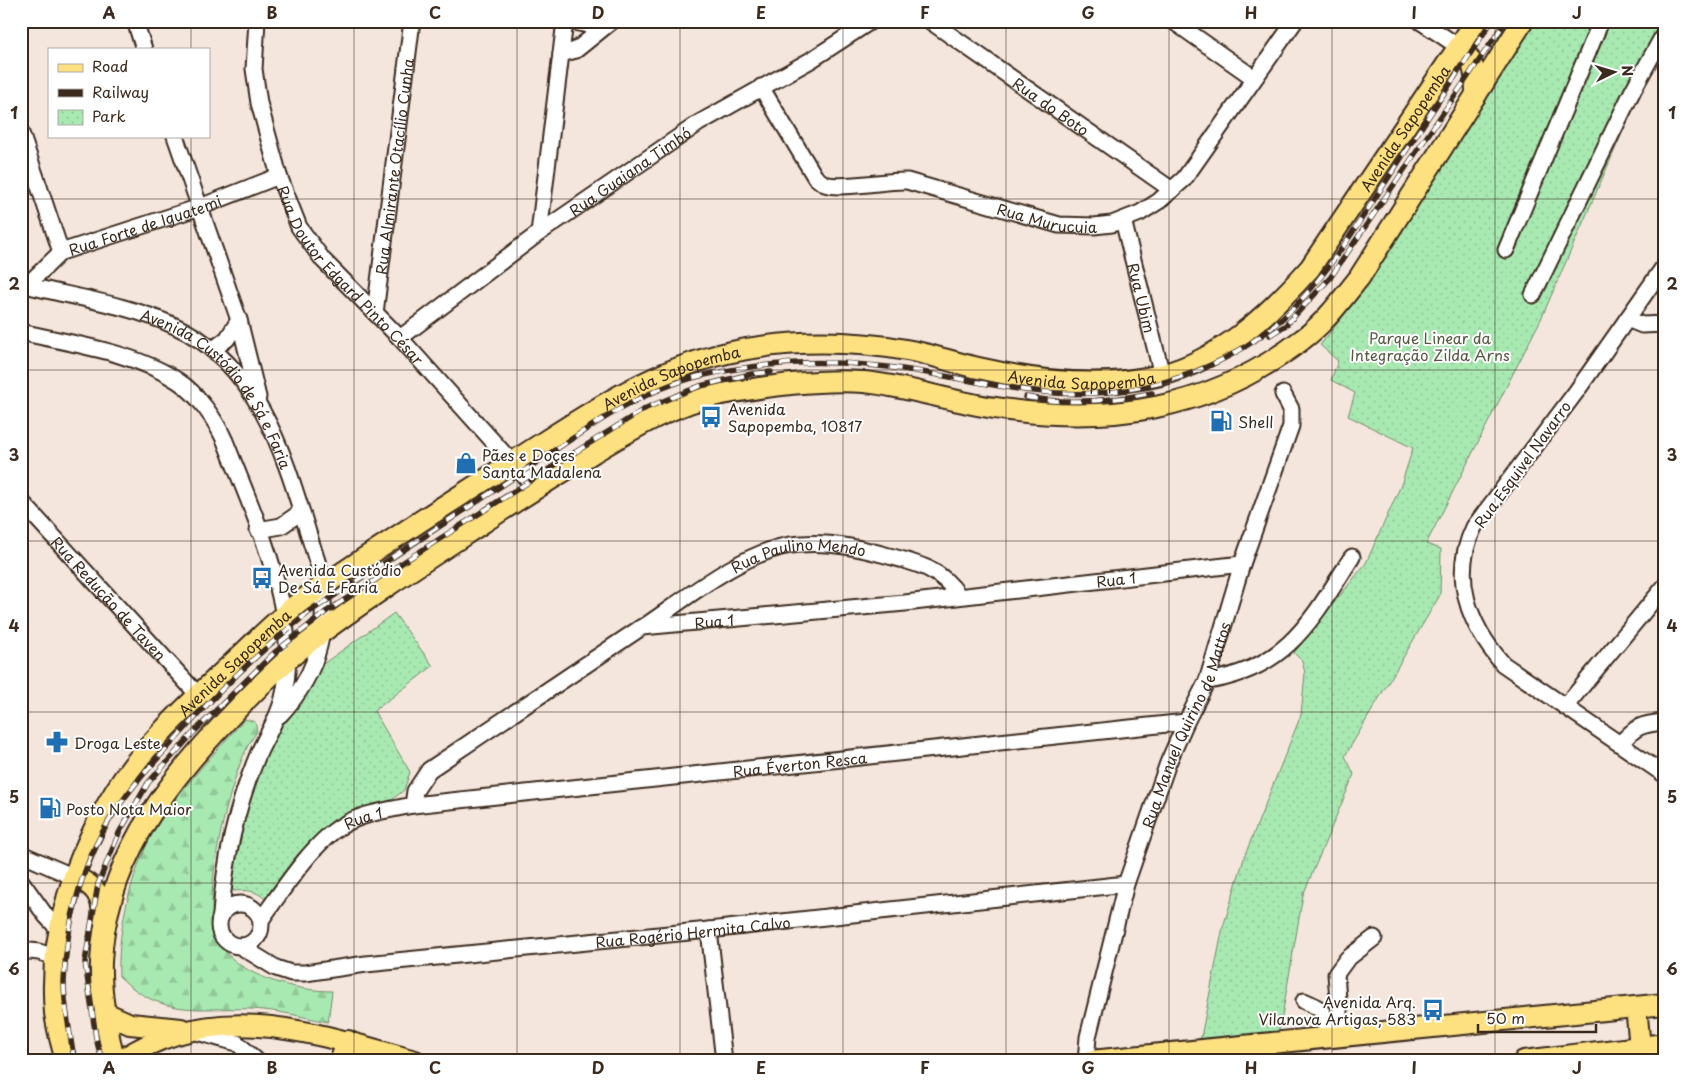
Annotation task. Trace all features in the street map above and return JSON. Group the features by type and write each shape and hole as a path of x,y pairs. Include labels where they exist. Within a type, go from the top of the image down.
{"main road":[{"name":"Avenida Sapopemba","path":"66,1061 56,1014 56,957 60,931 74,877 116,790 148,748 198,695 285,614 323,586 597,407 670,369 728,353 779,344 845,343 907,350 983,369 1042,380 1115,382 1162,375 1216,351 1248,329 1284,298 1310,268 1341,225 1476,21"},
{"name":"Avenida Sapopemba","path":"114,1061 104,1012 101,961 104,932 118,876 138,833 162,795 189,760 287,660 322,633 534,488 648,420 705,398 802,383 863,382 917,390 991,408 1036,413 1084,415 1133,412 1162,407 1212,391 1264,366 1305,338 1334,310 1359,278 1523,21"},
{"path":"1458,47 1472,60 1475,70 1476,95"},
{"path":"74,877 92,886 102,898 104,932"},
{"path":"1091,1061 1665,1004"},
{"path":"1636,1007 1640,1047"},
{"path":"104,1012 130,1024 188,1030"},
{"path":"120,1061 136,1050 188,1030 224,1025 282,1027 340,1054 408,1059"},
{"path":"1524,1061 1665,1044"}],"street":[{"path":"135,21 144,48"},
{"name":"Rua Doutor Edgard Pinto César","path":"257,21 254,69 259,103 279,176 299,227 323,260 400,338 534,488"},
{"name":"Rua Almirante Otacílio Cunha","path":"375,313 412,21"},
{"path":"539,233 560,54 566,21 596,25 612,21 572,52 560,54"},
{"name":"Rua Guaiana Timbó","path":"400,338 539,233 699,124 762,86 811,60 871,21"},
{"name":"Rua do Boto","path":"930,21 1172,190"},
{"path":"1173,21 1254,78"},
{"name":"Rua Murucuia","path":"762,86 816,177 825,184 839,186 886,180 907,181 951,192 1059,225 1094,226 1123,220 1140,213 1184,179 1295,21"},
{"path":"1420,21 1458,47"},
{"path":"1506,250 1601,21"},
{"path":"1533,295 1633,90 1665,32"},
{"path":"21,133 62,252"},
{"path":"176,138 239,320 259,403"},
{"name":"Rua Forte de Iguatemi","path":"23,287 62,252 200,207 279,176"},
{"name":"Rua Ubim","path":"1123,220 1162,375"},
{"name":"Rua Esquivel Navarro","path":"1665,265 1474,527 1464,556 1466,595 1474,621 1486,644 1503,664 1665,775"},
{"name":"Avenida Custódio de Sá e Faria","path":"23,287 142,314 175,326 200,339 244,383 259,403 274,433 301,512 323,586 322,633 317,659 296,699 276,721"},
{"path":"1626,319 1642,325 1665,324"},
{"path":"212,350 226,339 239,320"},
{"name":"Avenida Custódio de Sá e Faria","path":"21,332 127,358 178,381 199,401 219,428 258,530 285,614 288,636 287,660 283,700 276,721"},
{"name":"Rua Manuel Quirino de Mattos","path":"1086,1061 1088,1036 1126,884 1168,763 1207,680 1242,564 1291,426 1291,409 1283,394"},
{"name":"Rua Redução de Taven","path":"21,501 198,695"},
{"path":"258,530 282,526 301,512"},
{"path":"263,546 283,533 306,529"},
{"name":"Rua Paulino Mendo","path":"642,627 716,577 762,553 790,545 823,544 851,547 915,563 938,573 959,596"},
{"path":"1207,680 1229,678 1251,669 1279,653 1315,614 1352,556"},
{"name":"Rua 1","path":"251,910 282,890 326,836 344,824 413,805 417,786 429,770 642,627 959,596 1242,564"},
{"path":"1565,707 1665,586"},
{"path":"226,870 262,927 256,939 251,943 240,946 223,938 219,927 226,870 239,813 256,758 276,721"},
{"name":"Rua Éverton Resca","path":"413,805 1186,722"},
{"path":"1620,744 1635,727 1665,722"},
{"path":"21,854 74,877"},
{"path":"21,881 46,916 60,931"},
{"name":"Rua Rogério Hermita Calvo","path":"240,946 276,968 305,973 366,964 709,930 1126,884"},
{"path":"221,915 230,905 251,910"},
{"path":"709,930 724,1061"},
{"path":"1334,1038 1336,974 1347,958 1374,938"},
{"path":"256,939 263,961"},
{"path":"21,950 39,952 56,957"},
{"path":"1304,1001 1321,1009 1334,1038"},
{"path":"188,1030 237,1043 257,1061"}],"green space":[{"name":"Parque Linear da Integração Zilda Arns","path":"1536,21 1665,21 1665,43 1623,131 1541,319 1426,544 1441,549 1440,595 1345,756 1354,774 1303,895 1280,1028 1257,1061 1186,1061 1201,1037 1223,927 1245,855 1301,715 1305,673 1302,661 1294,653 1366,563 1401,485 1413,448 1348,416 1355,393 1331,380 1338,361 1320,345 1357,299"},
{"path":"394,613 433,666 374,711 410,772 404,790 393,799 341,817 323,831 273,897 265,899 251,891 234,891 231,886 242,817 284,692"},
{"path":"245,719 255,722 257,731 245,751 237,772 223,821 213,877 212,903 214,926 220,944 229,955 255,973 286,985 332,991 328,1022 264,1010 205,1009 171,1006 153,1000 136,991 119,976 119,957 124,917 135,875 150,837 180,794"}],"railway":[{"path":"74,1061 64,992 65,960 72,916 78,894 93,852 103,832 121,802 138,781 197,716 258,655 308,613 608,416 653,392 700,376 766,365 856,364 897,368 1034,391 1071,394 1144,387 1179,377 1213,364 1246,346 1275,325 1314,286 1346,242 1492,21"},
{"path":"1270,335 1286,325 1330,278 1506,21"},
{"path":"102,1061 96,1038 85,962 98,884 119,833 148,783 195,731 274,653 327,611 646,408 700,386 751,374 771,372"},
{"path":"1026,397 1057,401 1089,401 1152,393"}],"place":[{"name":"Avenida Sapopemba, 10817","path":"711,417"},
{"name":"Shell","path":"1221,421"},
{"name":"Pães e Doçes Santa Madalena","path":"466,463"},
{"name":"Avenida Custódio De Sá E Faria","path":"262,578"},
{"name":"Droga Leste","path":"57,742"},
{"name":"Posto Nota Maior","path":"50,808"},
{"name":"Avenida Arq. Vilanova Artigas, 583","path":"1433,1010"}]}
